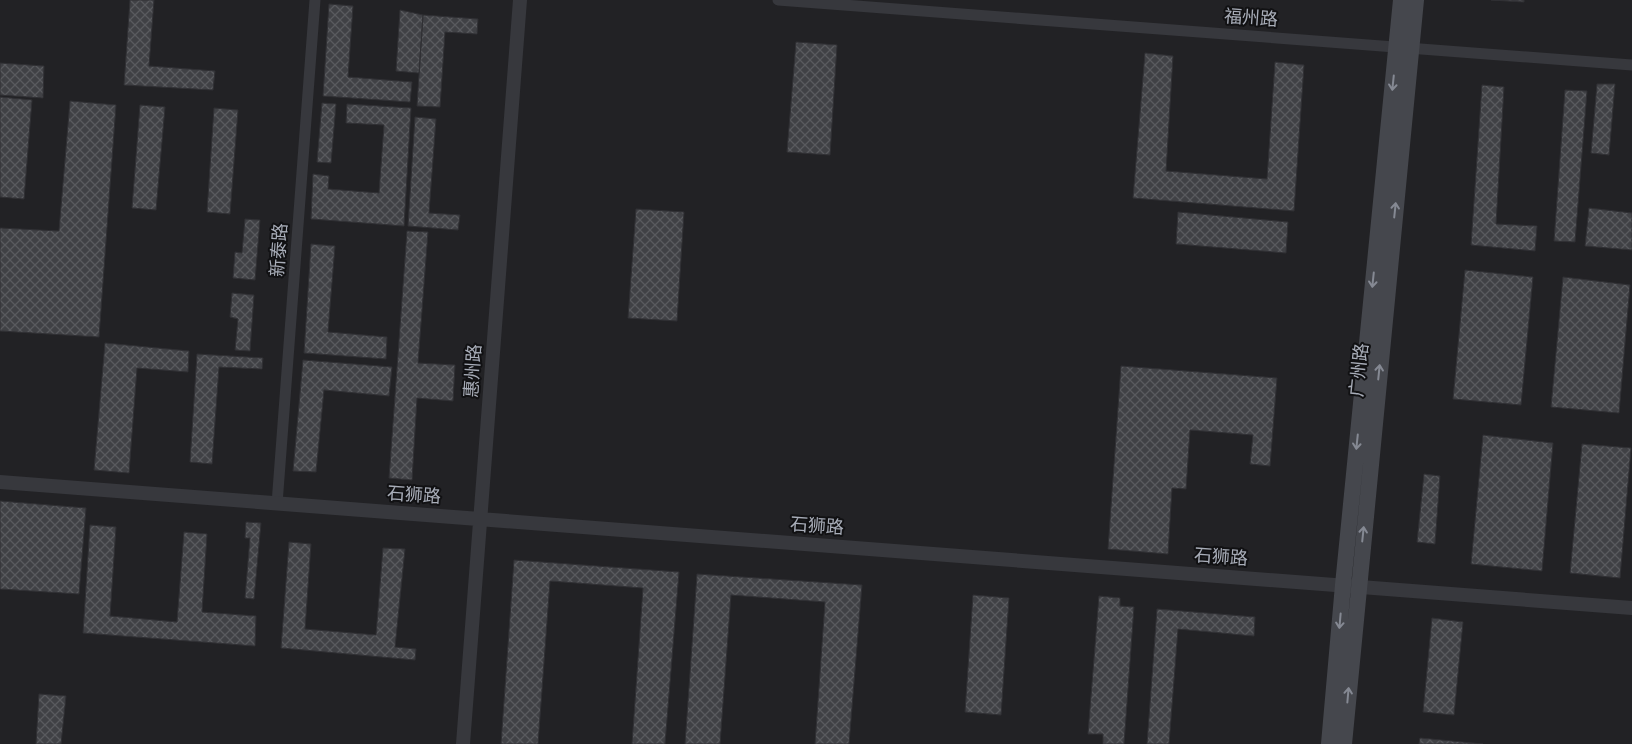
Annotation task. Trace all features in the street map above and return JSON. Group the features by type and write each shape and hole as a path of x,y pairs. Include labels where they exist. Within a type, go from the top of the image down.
{"main road":[{"name":"广州路","path":"1401,0 1404,47"},
{"name":"广州路","path":"1329,744 1350,586 1404,47 1416,0"},
{"name":"广州路","path":"1344,744 1350,586"}],"street":[{"name":"新泰路","path":"277,504 315,0"},
{"name":"惠州路","path":"464,744 520,0"},
{"name":"福州路","path":"778,0 1632,64"},
{"name":"石狮路","path":"0,482 1632,608"}],"shaded area":[{"path":"0,0 1632,0 1632,744 0,744"}],"building":[{"path":"130,0 154,0 149,66 215,71 213,90 124,85"},
{"path":"1491,0 1524,0 1524,2"},
{"path":"329,4 353,6 348,77 412,82 410,102 323,96"},
{"path":"400,10 423,15 419,73 396,71"},
{"path":"423,15 478,19 477,34 445,32 440,107 417,106"},
{"path":"796,42 837,45 830,155 787,152"},
{"path":"1145,53 1173,56 1166,171 1267,179 1275,62 1304,65 1294,211 1133,198"},
{"path":"0,63 44,66 43,98 0,95"},
{"path":"1597,84 1615,84 1609,155 1591,153"},
{"path":"1482,85 1504,87 1496,224 1537,226 1535,251 1471,245"},
{"path":"1565,90 1587,91 1575,242 1554,241"},
{"path":"0,97 32,100 24,199 0,197"},
{"path":"70,101 116,105 99,337 0,331 0,228 59,231"},
{"path":"322,103 336,104 331,163 317,162"},
{"path":"347,104 411,108 404,226 311,219 313,174 329,176 328,189 379,193 384,125 346,123"},
{"path":"140,105 165,107 156,210 132,208"},
{"path":"214,108 238,110 230,214 207,212"},
{"path":"415,117 436,119 429,213 460,215 458,230 408,226"},
{"path":"1589,208 1632,213 1632,250 1585,246"},
{"path":"636,209 684,212 677,321 628,318"},
{"path":"1178,212 1288,222 1286,253 1176,244"},
{"path":"245,219 260,220 255,280 233,278 235,252 242,253"},
{"path":"407,231 428,232 418,363 455,365 453,401 417,398 412,480 389,478"},
{"path":"311,244 335,246 328,332 387,337 386,359 304,353"},
{"path":"1465,270 1533,277 1521,405 1453,399"},
{"path":"1563,277 1630,285 1619,413 1551,407"},
{"path":"232,293 254,295 250,351 235,350 238,319 230,317"},
{"path":"105,343 189,351 188,372 137,368 129,473 94,470"},
{"path":"197,354 263,358 262,369 219,367 212,464 190,462"},
{"path":"303,360 392,367 389,396 324,390 316,472 293,471"},
{"path":"1121,366 1277,378 1270,466 1250,464 1253,435 1190,430 1186,489 1172,488 1168,554 1108,549"},
{"path":"1483,435 1553,443 1542,571 1471,564"},
{"path":"1582,444 1631,448 1620,578 1570,573"},
{"path":"1424,474 1440,476 1435,544 1417,542"},
{"path":"0,501 86,508 79,594 0,589"},
{"path":"246,522 261,523 254,599 245,598 250,538 245,538"},
{"path":"90,525 116,527 110,616 177,622 184,532 207,534 202,612 256,616 255,646 83,633"},
{"path":"289,542 311,544 305,629 376,635 383,548 405,549 395,647 416,649 415,660 281,648"},
{"path":"514,560 679,572 665,744 632,744 643,588 550,581 538,744 501,744"},
{"path":"697,574 862,585 849,744 815,744 825,602 731,595 720,744 685,744"},
{"path":"973,595 1009,598 1001,715 965,712"},
{"path":"1099,596 1120,598 1120,606 1134,607 1124,744 1103,744 1103,734 1088,734"},
{"path":"1157,609 1255,617 1254,636 1178,629 1169,744 1147,744"},
{"path":"1432,618 1463,622 1454,715 1423,712"},
{"path":"39,694 66,696 61,744 36,744"},
{"path":"1420,738 1483,744 1419,744"}]}
